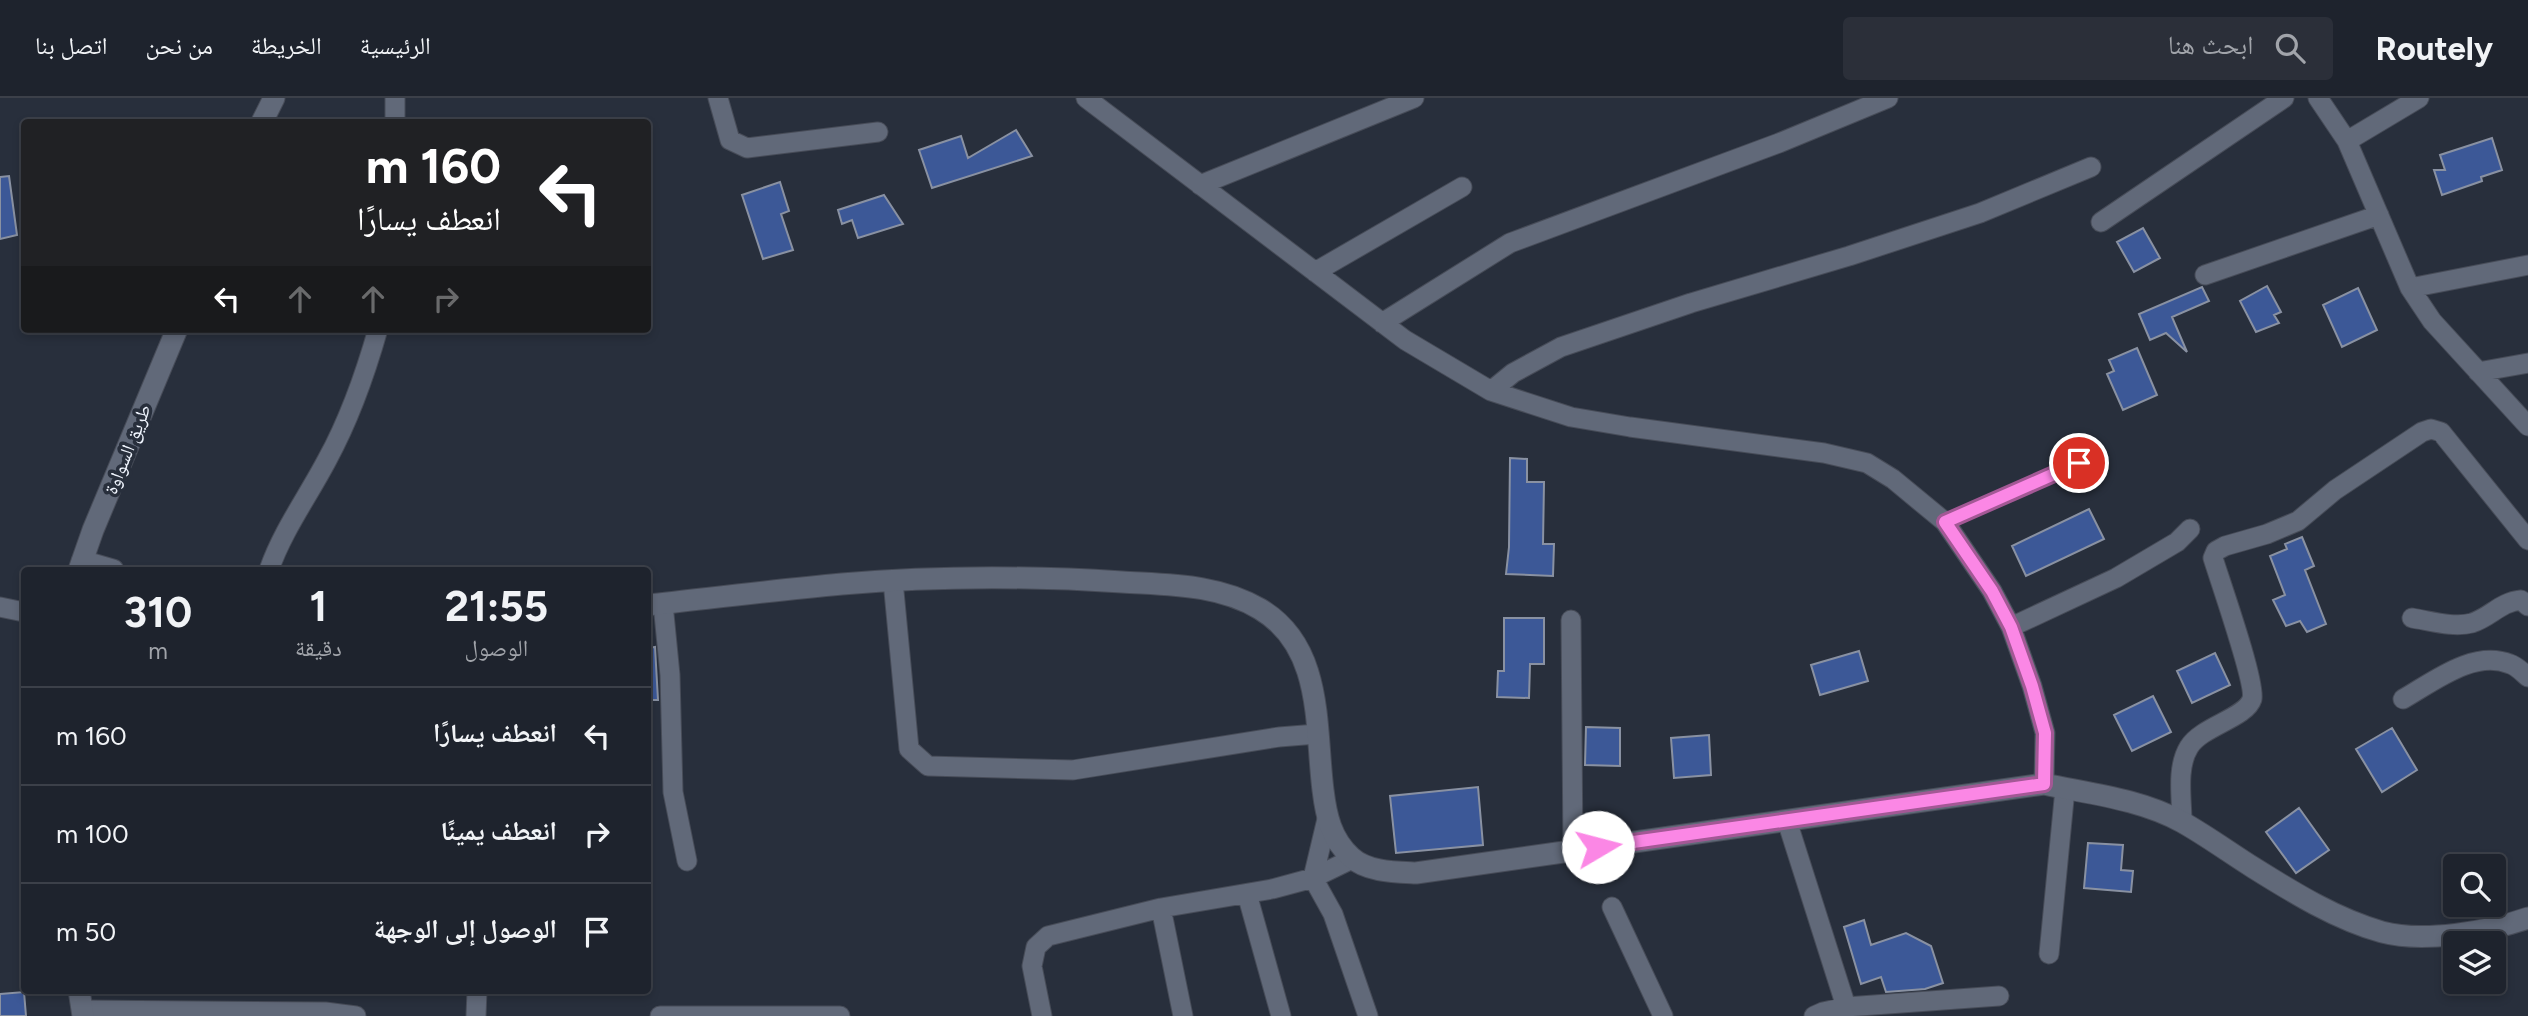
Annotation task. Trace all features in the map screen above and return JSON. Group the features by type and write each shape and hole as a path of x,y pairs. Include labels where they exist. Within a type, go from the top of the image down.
{"street":[{"path":"262,119 264,98"},
{"path":"264,119 274,98"},
{"path":"395,98 395,119"},
{"path":"718,98 730,140 747,148 878,132"},
{"path":"1086,98 1405,340 1491,391 1571,417 1783,446 1867,463 1893,479 1945,522 1986,581 2011,627 2045,733 2044,784"},
{"path":"1200,185 1414,98"},
{"path":"1382,323 1510,243 1779,143 1888,98"},
{"path":"2101,222 2284,98"},
{"path":"2318,98 2347,141 2410,288 2432,321 2528,426"},
{"path":"2347,141 2419,98"},
{"path":"1491,391 1513,373 1560,347 1980,214 2091,167"},
{"path":"1315,272 1462,187"},
{"path":"2205,275 2379,215"},
{"path":"2410,288 2528,265"},
{"name":"طريق السواوة","path":"81,566 175,333"},
{"path":"270,567 292,517 342,433 366,372 377,333"},
{"path":"2478,372 2528,363"},
{"path":"2182,822 2181,771 2189,748 2204,731 2247,707 2253,697 2249,674 2213,558 2216,551 2298,521 2335,490 2422,432 2431,429 2441,432 2528,540"},
{"path":"2011,627 2116,578 2178,542 2190,529"},
{"path":"687,861 673,792 670,675 655,605 843,584 956,578 1068,578 1186,586 1236,596 1278,621 1294,640 1306,663 1313,685 1326,819 1313,878 1333,914 1368,1016"},
{"path":"893,581 909,749 928,766 1073,770 1279,737 1317,734"},
{"path":"2412,618 2457,624 2474,622 2508,601 2521,600 2528,606"},
{"path":"0,607 21,611"},
{"path":"1571,620 1573,851"},
{"path":"2403,699 2465,664 2493,660 2511,664 2528,677"},
{"path":"1326,819 1352,859 1383,871 1416,873 2044,784 2146,805 2182,822 2309,901 2352,922 2384,933 2459,935 2528,918"},
{"path":"2049,954 2058,886 2065,789"},
{"path":"1787,821 1848,1012"},
{"path":"1042,1016 1032,966 1036,947 1048,936 1161,908 1247,894 1313,878 1352,859"},
{"path":"1247,894 1281,1016"},
{"path":"1612,907 1663,1016"},
{"path":"1161,908 1183,1016"},
{"path":"476,1016 477,994"},
{"path":"1814,1016 1823,1012 1848,1012 1999,996"},
{"path":"81,1006 325,1012 356,1016"},
{"path":"660,1016 840,1016"}],"lane":[{"path":"1945,522 2101,453"}],"building":[{"path":"1016,130 1032,156 932,188 919,150 961,136 968,158"},
{"path":"2492,138 2502,170 2481,177 2482,181 2442,195 2434,170 2445,170 2440,155"},
{"path":"9,176 17,235 0,239 0,177"},
{"path":"780,182 789,211 781,214 793,250 763,259 742,195"},
{"path":"884,195 903,224 858,238 852,220 842,224 838,210"},
{"path":"2143,228 2160,258 2134,272 2117,242"},
{"path":"2267,286 2281,312 2274,315 2279,323 2256,332 2240,301"},
{"path":"2202,287 2209,301 2172,317 2187,352 2166,333 2150,340 2139,314"},
{"path":"2358,288 2377,330 2342,347 2323,305"},
{"path":"2137,348 2157,395 2123,410 2107,374 2114,371 2109,360"},
{"path":"1510,458 1527,459 1527,482 1544,482 1543,544 1554,544 1553,576 1506,574"},
{"path":"2089,509 2104,539 2026,576 2012,546"},
{"path":"2302,537 2314,566 2305,570 2326,624 2307,632 2300,621 2286,626 2273,600 2285,595 2270,556 2287,549 2285,544"},
{"path":"1504,618 1544,618 1544,664 1530,664 1529,698 1497,697 1498,671 1504,671"},
{"path":"655,647 658,700 651,700 651,648"},
{"path":"1859,651 1868,681 1820,695 1811,665"},
{"path":"2215,653 2230,685 2192,703 2177,671"},
{"path":"2153,696 2171,732 2132,751 2114,715"},
{"path":"1586,727 1620,728 1620,766 1585,765"},
{"path":"2392,728 2417,770 2382,792 2356,749"},
{"path":"1709,735 1711,775 1674,778 1671,738"},
{"path":"1478,787 1483,845 1396,853 1390,796"},
{"path":"2299,808 2329,850 2296,873 2266,832"},
{"path":"2088,843 2123,845 2121,870 2133,871 2131,892 2084,888"},
{"path":"1864,920 1871,945 1906,933 1931,946 1943,983 1925,989 1886,992 1881,977 1861,984 1844,927"},
{"path":"0,994 24,994 26,1016 0,1016"}],"route":[{"path":"1598,847 2044,784 2045,733 2011,627 1992,591 1945,522 2079,463"}]}
